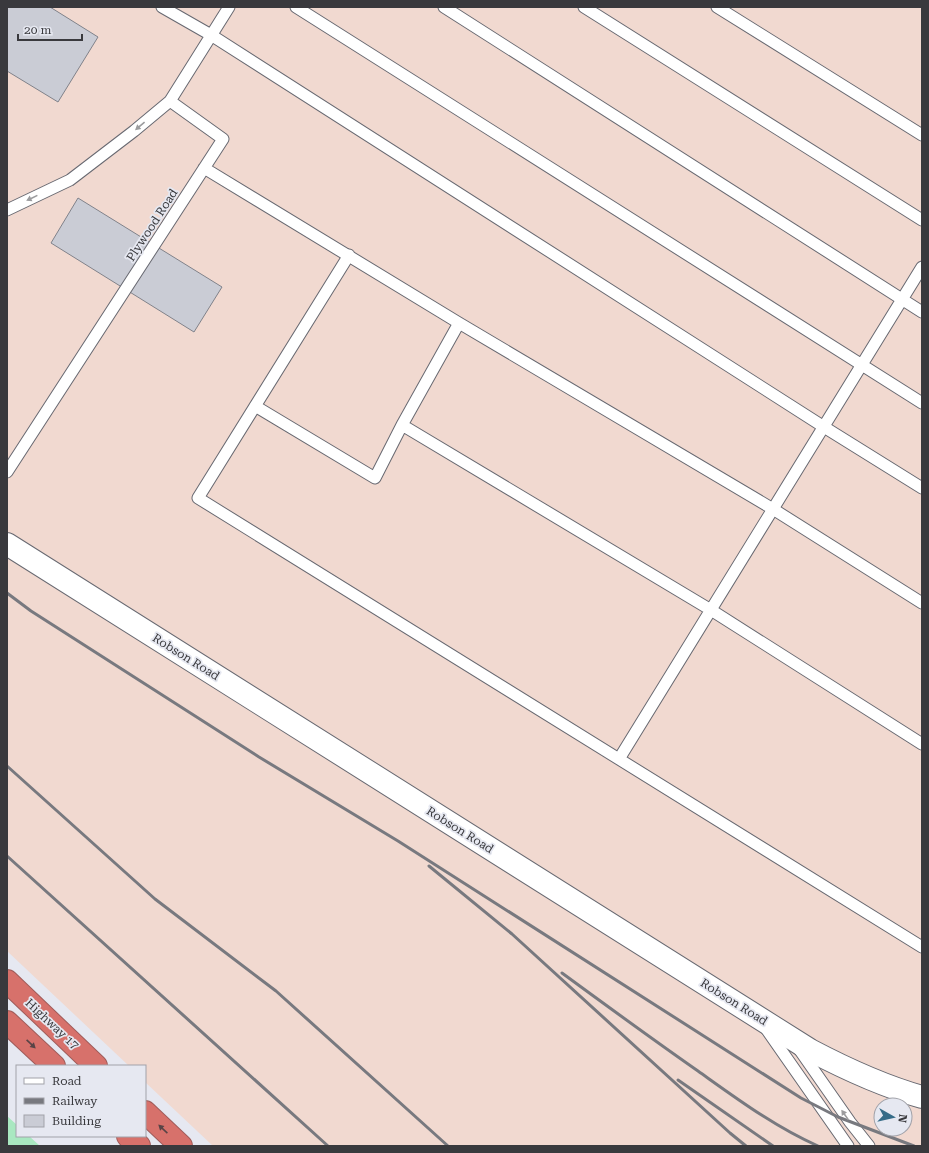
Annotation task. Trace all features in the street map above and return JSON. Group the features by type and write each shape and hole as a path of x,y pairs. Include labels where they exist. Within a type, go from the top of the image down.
{"highway":[{"name":"Highway 17","path":"7,981 95,1065"},
{"path":"7,1022 53,1065"},
{"path":"146,1113 181,1146"},
{"path":"129,1137 139,1146"}],"street":[{"name":"Robson Road","path":"7,544 791,1038 847,1069 898,1090 922,1097"}],"lane":[{"path":"162,7 211,35 824,427 922,488"},
{"path":"7,210 70,180 134,131 170,101 229,7"},
{"path":"296,7 922,403"},
{"path":"444,7 922,312"},
{"path":"584,7 922,220"},
{"path":"717,7 922,135"},
{"name":"Plywood Road","path":"7,472 223,139 170,101"},
{"path":"204,168 459,323 773,509 922,603"},
{"path":"349,255 198,498 922,947"},
{"path":"619,759 922,267"},
{"path":"255,406 375,478 402,425 459,323"},
{"path":"402,425 711,610 922,744"},
{"path":"759,1018 848,1146"},
{"path":"791,1038 868,1146"}],"shaded area":[{"path":"7,7 922,7 922,1146 213,1146 146,1083 146,1065 128,1065 7,951"}],"green space":[{"path":"7,1116 16,1124 16,1137 30,1137 40,1146 7,1146"}],"building":[{"path":"7,7 50,7 98,37 58,102 7,71"},
{"path":"78,198 222,287 194,332 51,243"}],"railway":[{"path":"7,593 31,611 259,757 398,841 801,1098 838,1117 914,1146"},
{"path":"7,766 155,899 276,991 448,1146"},
{"path":"7,856 328,1146"},
{"path":"429,866 512,934 746,1146"},
{"path":"562,973 741,1102 786,1130 818,1146"},
{"path":"678,1080 773,1146"}]}
